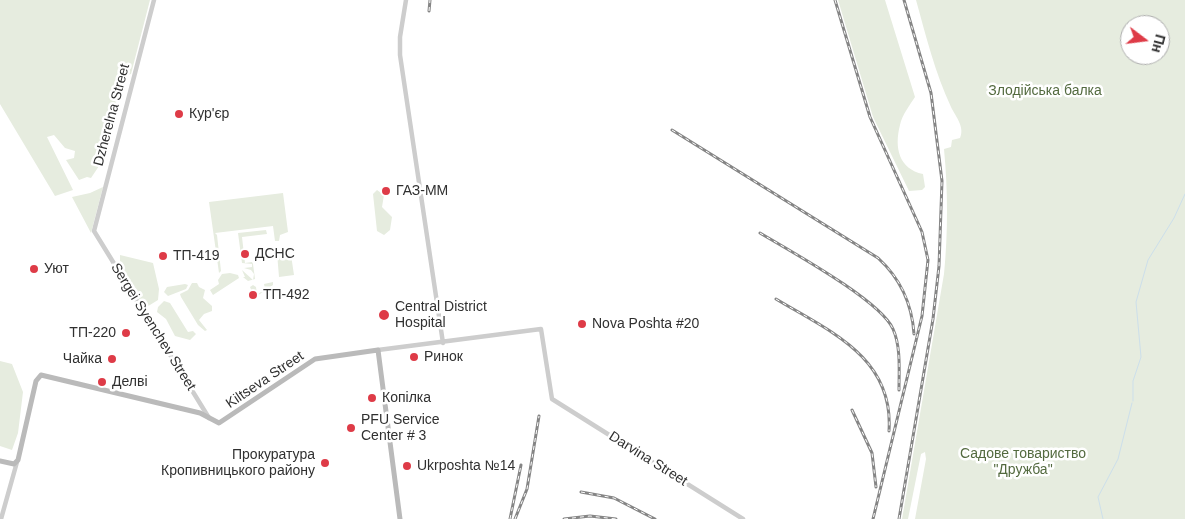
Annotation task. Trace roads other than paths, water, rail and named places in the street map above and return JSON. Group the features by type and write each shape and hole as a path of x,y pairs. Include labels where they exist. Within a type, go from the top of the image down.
{"main road":[{"name":"Kiltseva Street","path":"17,462 39,376 75,382 202,413 215,423 223,422 315,359 378,350"},
{"path":"378,350 400,519"},
{"path":"0,461 17,462"}],"street":[{"name":"Dzherelna Street","path":"96,235 94,226 154,0"},
{"path":"406,0 400,36 400,55 443,343"},
{"name":"Sergei Syenchev Street","path":"96,235 210,418"},
{"name":"Kiltseva Street","path":"378,350 542,329 552,400"},
{"name":"Darvina Street","path":"552,400 743,519"},
{"path":"1,519 17,462"}],"waterway":[{"path":"1133,401 1133,381 1141,357 1136,302 1148,260 1174,218 1185,194"},
{"path":"1103,519 1098,497 1118,459 1132,403"}],"railway":[{"path":"429,11 430,0"},
{"path":"835,0 870,117 922,232 928,260 922,316 873,519"},
{"path":"899,519 933,319 939,266 942,181 931,93 904,0"},
{"path":"672,130 878,258 899,283 904,293 911,312 914,334"},
{"path":"760,233 833,277 871,304 885,317 896,336 899,359 899,390"},
{"path":"776,299 836,335 854,349 869,365 881,384 888,405 889,431"},
{"path":"852,410 872,453 876,487"},
{"path":"515,519 527,489 539,416"},
{"path":"510,519 521,465"},
{"path":"581,492 614,498 655,519"},
{"path":"564,519 590,516 616,519"}],"place":[{"name":"Кур'єр","path":"179,114"},
{"name":"ГАЗ-ММ","path":"386,191"},
{"name":"ДСНС","path":"245,254"},
{"name":"ТП-419","path":"163,256"},
{"name":"Уют","path":"34,269"},
{"name":"ТП-492","path":"253,295"},
{"name":"Central District Hospital","path":"384,315"},
{"name":"Nova Poshta #20","path":"582,324"},
{"name":"ТП-220","path":"126,333"},
{"name":"Ринок","path":"414,357"},
{"name":"Чайка","path":"112,359"},
{"name":"Делві","path":"102,382"},
{"name":"Копілка","path":"372,398"},
{"name":"PFU Service Center # 3","path":"351,428"},
{"name":"Прокуратура Кропивницького району","path":"325,463"},
{"name":"Ukrposhta №14","path":"407,466"}],"park label":[{"name":"Злодійська балка","path":"1045,91"},
{"name":"Садове товариство \"Дружба\"","path":"1023,462"}]}
